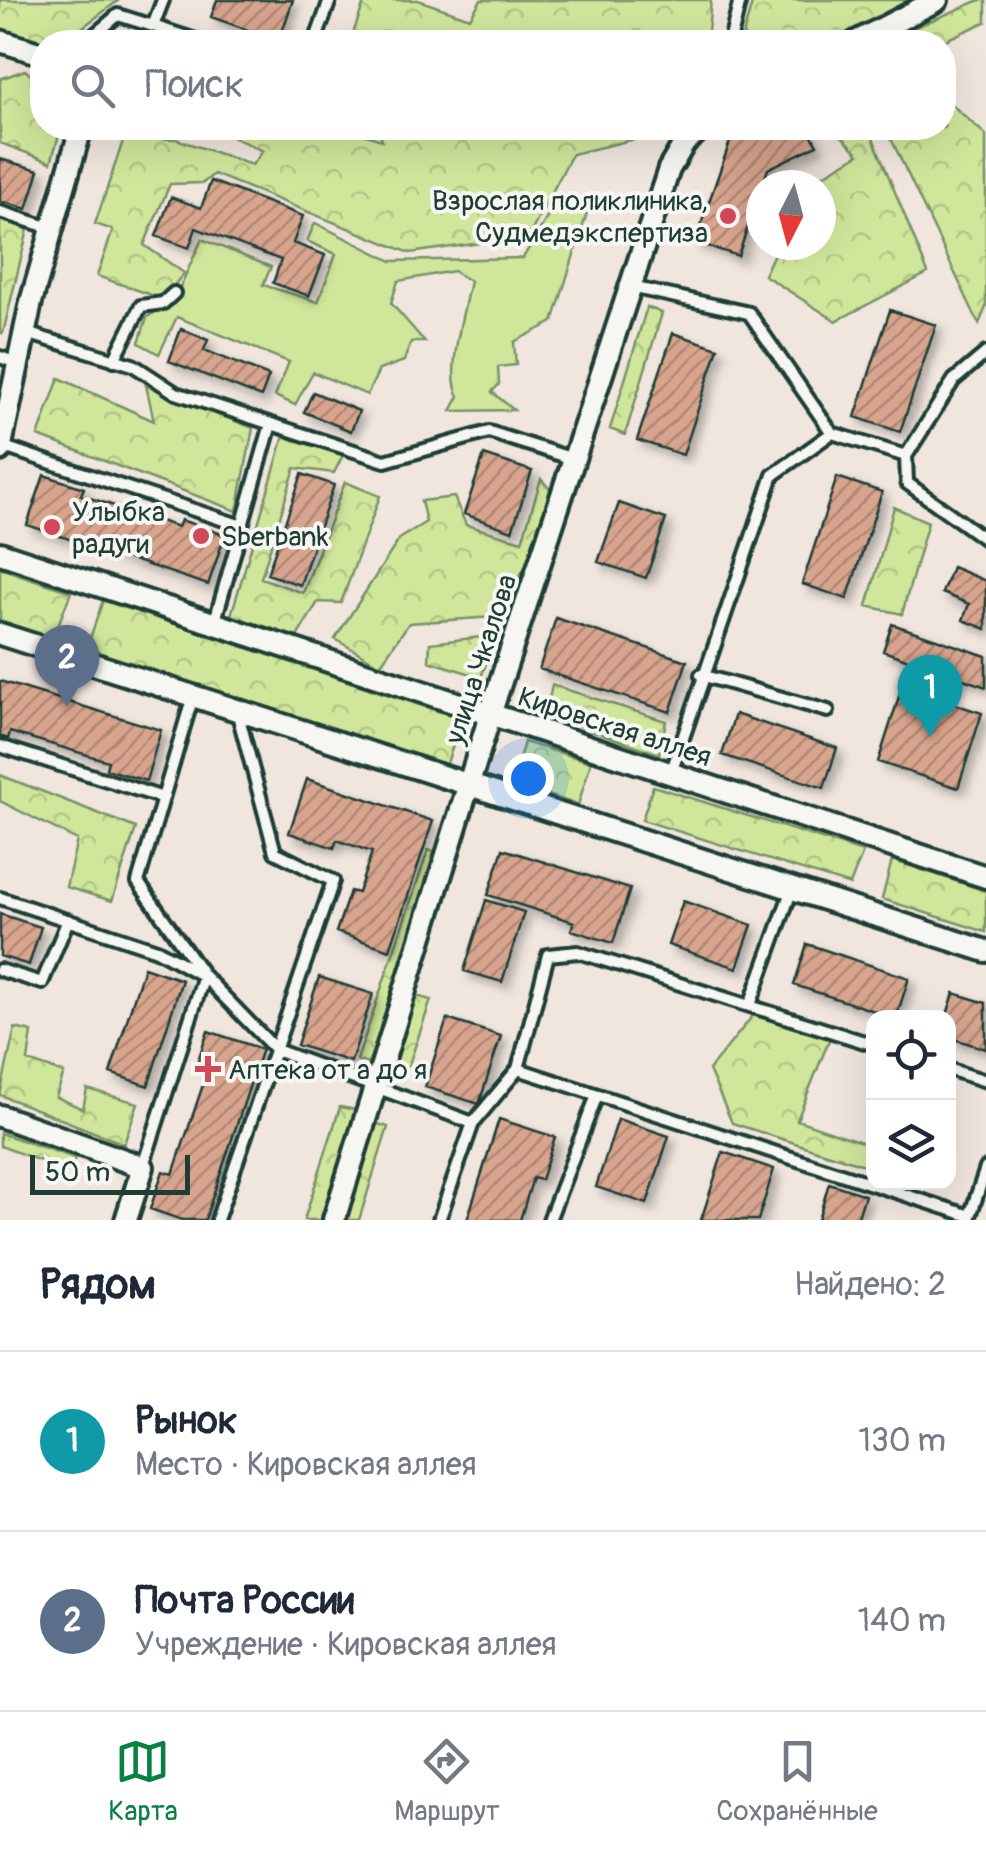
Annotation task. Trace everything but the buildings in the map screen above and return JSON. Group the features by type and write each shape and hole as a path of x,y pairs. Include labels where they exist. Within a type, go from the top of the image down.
{"street":[{"path":"879,30 937,0"},
{"path":"0,41 30,50"},
{"path":"1,448 52,228 78,140"},
{"name":"улица Чкалова","path":"334,1220 573,459 669,169 687,140"},
{"name":"Кировская аллея","path":"0,552 986,877"},
{"path":"0,634 986,951"},
{"path":"0,1116 143,1167 126,1220"}],"lane":[{"path":"153,26 163,0"},
{"path":"319,30 330,0"},
{"path":"733,30 740,0"},
{"path":"100,30 118,15 165,30"},
{"path":"0,212 52,228"},
{"path":"630,286 748,313 832,433 906,456"},
{"path":"114,360 140,306 163,303 174,293"},
{"path":"26,333 133,365 176,393 385,461 489,432 573,459"},
{"path":"986,354 954,380 906,456 906,483 986,540"},
{"path":"0,357 21,364"},
{"path":"214,625 271,424"},
{"path":"671,773 701,676 773,475 832,433"},
{"path":"1,448 242,526"},
{"path":"701,676 828,711"},
{"path":"193,696 138,882 204,976 276,1050 472,1122"},
{"path":"216,1220 333,881 274,852 236,710"},
{"path":"0,746 162,798"},
{"path":"750,1005 792,888"},
{"path":"0,898 156,950 204,976"},
{"path":"0,970 42,983 68,920"},
{"path":"439,1220 472,1122 518,1069 548,955 578,952 866,1042"},
{"path":"143,1167 204,976"},
{"path":"518,1069 970,1218 986,1168"},
{"path":"956,1072 986,1081"},
{"path":"549,1220 597,1095"}],"green space":[{"path":"0,0 119,0 79,30 30,30 30,41 0,32"},
{"path":"365,0 418,0 470,18 481,0 711,0 708,30 354,30"},
{"path":"753,0 914,0 856,30 744,30"},
{"path":"986,0 986,22 956,35 956,30 909,30"},
{"path":"25,70 30,74 30,140 57,140 51,162 0,143 0,79"},
{"path":"956,109 986,135 986,307 979,324 892,140 956,140"},
{"path":"123,140 179,140 252,165 263,151 240,140 631,140 572,154 529,236 410,253 214,174 203,183 170,184 144,245 184,273 163,299 97,276 113,230 95,224"},
{"path":"846,140 874,140 928,273 836,321 764,275 771,260 836,260 836,170 832,170 859,154"},
{"path":"561,194 590,203 553,322 514,342 516,365 498,367 499,384 492,392 514,410 451,411 459,396 455,357 470,281 453,271 398,281 391,303 425,342 411,342 404,361 379,370 367,395 313,372 295,405 275,396 289,362 177,317 159,354 139,343 147,317 173,302 202,239 271,267 263,285 318,302 336,254 307,241 315,223 392,261 523,258"},
{"path":"0,220 28,229 3,333 0,333"},
{"path":"647,307 662,313 625,435 610,429"},
{"path":"59,378 154,421 146,385 253,428 237,511 38,436"},
{"path":"284,436 343,455 334,473 295,468 261,578 303,593 345,482 380,496 341,603 318,602 295,640 230,619"},
{"path":"541,479 550,489 533,556 493,617 409,623 380,665 335,639 400,538 426,522 421,501 454,497 466,525 522,541"},
{"path":"894,507 928,522 902,614 867,606"},
{"path":"0,568 71,592 52,641 0,624"},
{"path":"103,600 462,719 445,769 86,650"},
{"path":"497,635 481,677 429,661 430,643"},
{"path":"552,685 666,721 659,754 546,714"},
{"path":"524,742 591,762 578,805 512,783"},
{"path":"0,775 136,828 112,901 66,887 77,840 0,801"},
{"path":"653,786 863,852 850,885 642,820"},
{"path":"428,850 441,854 368,1064 357,1060"},
{"path":"892,860 986,891 986,932 882,899"},
{"path":"416,996 431,1000 406,1073 392,1066"},
{"path":"755,1013 831,1035 797,1120 866,1144 866,1166 732,1123 709,1070"},
{"path":"15,1028 32,1032 28,1061 64,1073 56,1097 83,1109 87,1089 138,1103 124,1144 0,1095"},
{"path":"340,1107 356,1110 320,1220 304,1220"},
{"path":"375,1123 388,1127 359,1220 344,1220"},
{"path":"0,1133 75,1158 70,1172 0,1146"}],"place":[{"name":"Взрослая поликлиника, Судмедэкспертиза","path":"728,216"},
{"name":"Улыбка радуги","path":"52,527"},
{"name":"Sberbank","path":"201,536"},
{"name":"Почта России","path":"67,707"},
{"name":"Рынок","path":"930,737"},
{"name":"Аптека от а до я","path":"208,1069"}]}
